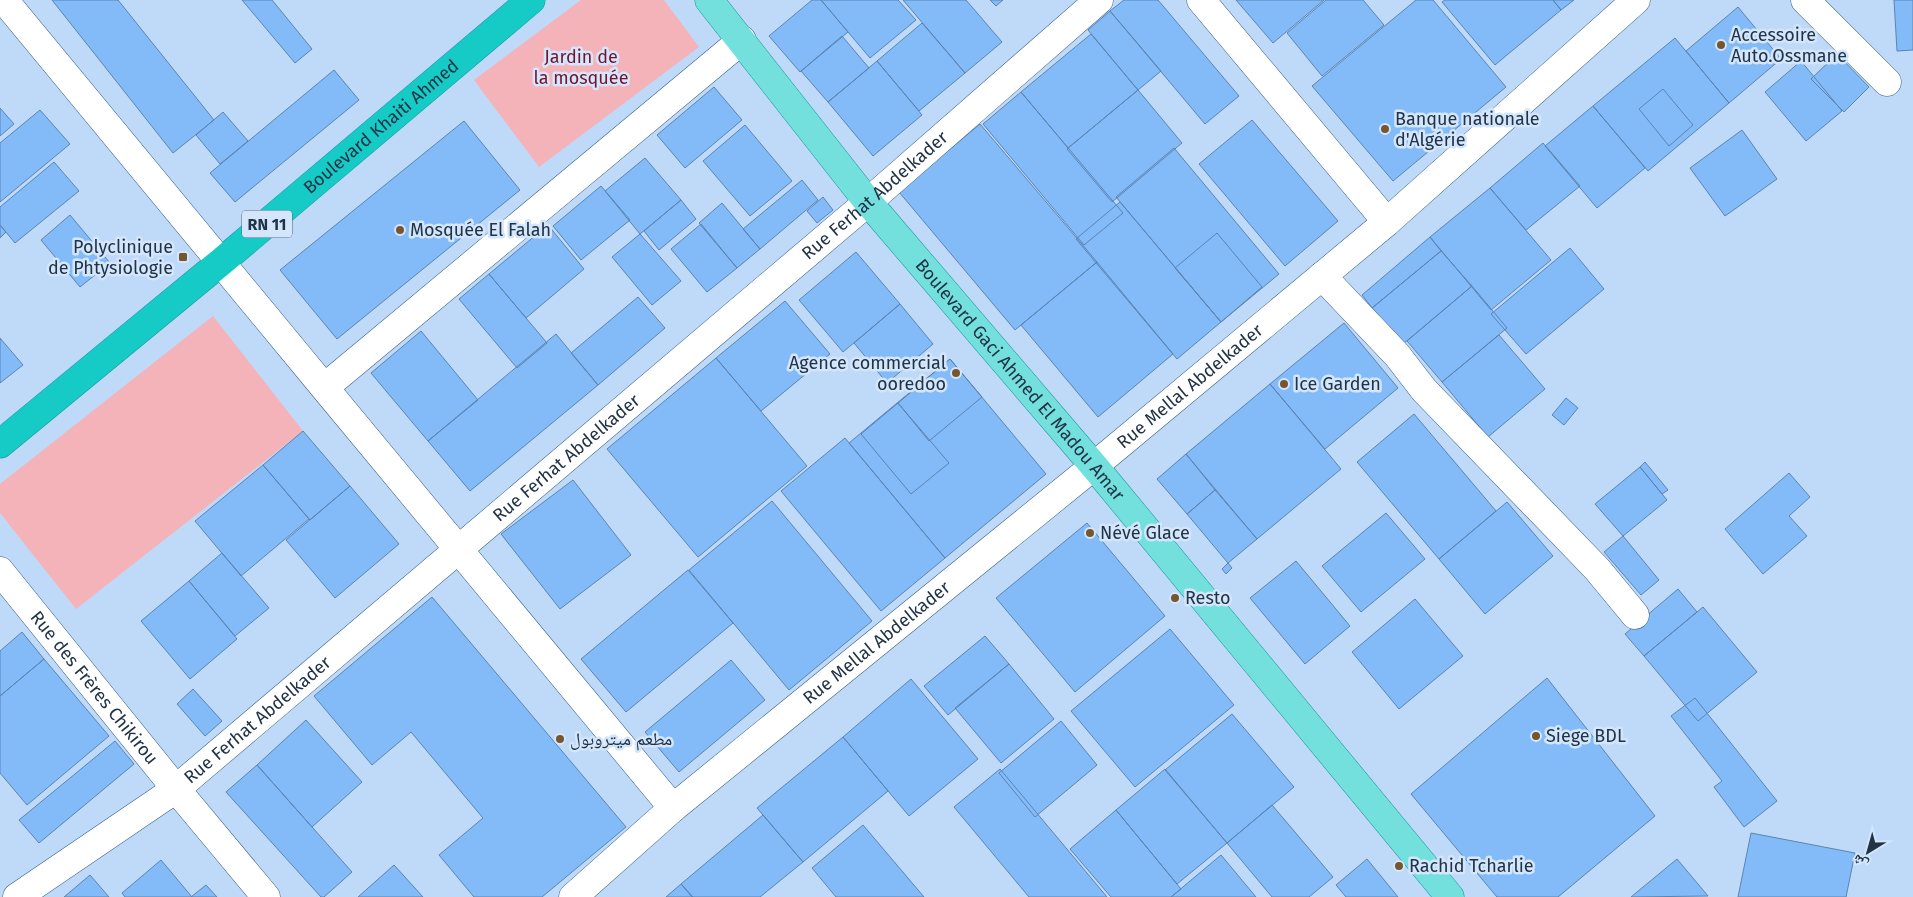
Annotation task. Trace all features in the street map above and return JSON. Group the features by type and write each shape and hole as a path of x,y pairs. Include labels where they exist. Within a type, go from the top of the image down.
{"highway":[{"name":"Boulevard Khaiti Ahmed","path":"0,444 221,262 531,0"}],"main road":[{"name":"Boulevard Gaci Ahmed El Madou Amar","path":"709,0 868,202 1094,466 1450,897"}],"street":[{"path":"4,0 325,387 457,550 673,808"},
{"name":"Rue Ferhat Abdelkader","path":"17,897 176,789 868,202 1099,0"},
{"path":"1201,0 1387,222"},
{"name":"Rue Mellal Abdelkader","path":"573,897 673,808 1094,466 1387,222 1636,0"},
{"path":"1805,0 1887,82"},
{"path":"325,387 742,40"},
{"path":"1322,276 1397,355 1424,390 1597,569 1635,615"},
{"name":"Rue des Frères Chikirou","path":"0,571 266,897"}],"green space":[{"name":"Jardin de la mosquée","path":"581,0 664,0 699,47 539,167 474,80"},
{"path":"213,316 303,431 76,609 0,513 0,484"}],"building":[{"path":"52,0 118,0 214,120 173,153"},
{"path":"242,0 272,0 312,49 295,63"},
{"path":"812,0 821,0 848,32 800,72 769,36"},
{"path":"821,0 898,0 916,20 870,58"},
{"path":"903,0 966,0 1002,42 965,73"},
{"path":"990,0 1003,0 996,6"},
{"path":"1124,0 1158,0 1239,96 1205,124 1110,11"},
{"path":"1236,0 1324,0 1273,43"},
{"path":"1326,0 1363,0 1384,25 1322,76 1287,33"},
{"path":"1416,0 1433,0 1506,87 1393,181 1312,86"},
{"path":"1445,0 1553,0 1561,10 1495,65 1442,2"},
{"path":"1553,0 1574,0 1561,10"},
{"path":"1894,0 1913,0 1913,50 1897,51"},
{"path":"1738,7 1781,59 1729,103 1686,51"},
{"path":"1110,11 1161,71 1138,90 1088,30"},
{"path":"922,23 965,73 919,111 877,61"},
{"path":"1091,34 1138,90 1068,148 1021,92"},
{"path":"842,36 869,68 828,102 801,71"},
{"path":"1675,38 1729,103 1648,171 1593,106"},
{"path":"1837,54 1869,87 1844,112 1811,79"},
{"path":"877,61 922,115 873,156 828,102"},
{"path":"1801,61 1842,111 1806,141 1765,92"},
{"path":"334,70 359,100 235,202 210,173"},
{"path":"714,87 742,120 685,168 657,135"},
{"path":"1663,89 1693,125 1669,146 1639,109"},
{"path":"1138,90 1182,143 1112,202 1067,149"},
{"path":"1021,92 1123,213 1084,245 983,124"},
{"path":"1593,106 1645,168 1597,208 1545,146"},
{"path":"0,108 14,124 0,136"},
{"path":"40,110 70,144 0,202 0,143"},
{"path":"223,112 248,141 220,164 196,135"},
{"path":"1252,120 1338,221 1285,266 1199,164"},
{"name":"Mosquée El Falah","path":"464,121 520,190 337,339 280,270"},
{"path":"980,124 1097,262 1015,330 899,192"},
{"path":"745,125 792,181 750,216 703,161"},
{"path":"1742,130 1777,179 1725,216 1690,168"},
{"path":"1543,143 1580,186 1526,230 1490,188"},
{"path":"1174,148 1279,274 1221,322 1116,197"},
{"path":"645,158 681,200 640,234 605,191"},
{"path":"54,162 79,191 15,243 0,225 0,207"},
{"path":"802,180 818,200 760,249 743,229"},
{"path":"601,186 630,220 581,260 553,226"},
{"path":"1490,188 1551,260 1491,310 1430,237"},
{"path":"823,197 833,210 817,223 807,211"},
{"path":"681,200 696,219 659,250 644,231"},
{"path":"1120,202 1221,322 1177,359 1076,239"},
{"path":"722,203 760,249 737,268 699,223"},
{"path":"70,215 110,263 80,287 41,240"},
{"path":"701,224 737,268 707,292 671,249"},
{"path":"0,225 6,232 0,238"},
{"path":"548,225 584,269 526,318 489,274"},
{"path":"1217,233 1262,287 1221,322 1175,268"},
{"path":"640,234 681,281 652,305 612,257"},
{"path":"1430,237 1441,251 1372,308 1362,295"},
{"path":"1570,248 1604,289 1526,354 1491,314"},
{"path":"1441,251 1472,286 1403,344 1372,308"},
{"path":"856,252 900,304 843,352 799,300"},
{"path":"1097,262 1173,354 1098,417 1021,325"},
{"path":"489,274 547,343 517,368 459,299"},
{"path":"1472,286 1507,328 1442,382 1407,341"},
{"path":"638,297 665,328 598,385 571,353"},
{"path":"785,301 830,354 761,411 716,358"},
{"path":"900,304 933,344 887,383 854,343"},
{"path":"1344,323 1398,388 1325,449 1270,384"},
{"path":"421,331 478,400 428,441 371,373"},
{"path":"556,334 598,385 470,491 428,441"},
{"path":"1499,335 1545,389 1488,437 1442,382"},
{"path":"0,338 23,365 0,383"},
{"path":"716,358 807,466 698,557 607,449"},
{"path":"950,359 982,397 929,441 898,403"},
{"path":"950,359 1046,474 945,558 849,443"},
{"path":"1270,384 1341,469 1257,539 1186,454"},
{"path":"1566,398 1578,408 1564,425 1552,415"},
{"path":"898,403 949,463 911,494 861,434"},
{"path":"1414,414 1496,511 1439,559 1357,462"},
{"path":"303,431 350,486 310,520 263,465"},
{"path":"845,438 945,558 881,611 781,491"},
{"path":"1186,454 1215,490 1187,514 1157,479"},
{"path":"1645,462 1668,490 1662,494 1640,467"},
{"path":"263,465 309,519 241,576 195,521"},
{"path":"1640,467 1667,500 1623,536 1595,504"},
{"path":"1789,473 1810,497 1789,516 1807,536 1763,574 1725,529"},
{"path":"573,480 631,555 560,609 501,534"},
{"path":"350,486 399,544 335,598 286,540"},
{"path":"1215,490 1257,539 1228,563 1187,514"},
{"path":"772,501 872,621 789,690 689,570"},
{"path":"1507,502 1553,556 1485,614 1439,559"},
{"path":"1386,513 1425,559 1361,612 1322,566"},
{"path":"1087,523 1165,616 1075,692 996,598"},
{"path":"1623,536 1659,580 1641,595 1604,552"},
{"path":"222,553 269,608 235,636 189,581"},
{"path":"1296,561 1350,626 1305,664 1250,598"},
{"path":"1228,563 1232,568 1226,574 1222,569"},
{"path":"688,570 733,623 626,712 581,659"},
{"path":"189,581 237,639 190,679 141,621"},
{"path":"1678,589 1697,612 1644,656 1625,634"},
{"path":"432,597 626,827 542,897 474,897 439,855 483,818 411,732 372,765 314,696"},
{"path":"1415,599 1463,656 1399,709 1352,652"},
{"path":"1703,607 1757,672 1698,721 1644,656"},
{"path":"1170,629 1234,705 1135,787 1071,711"},
{"path":"22,632 44,659 0,696 0,651"},
{"path":"985,636 1009,664 948,715 924,686"},
{"path":"44,659 109,736 27,805 0,773 0,696"},
{"path":"731,660 765,700 679,772 645,732"},
{"path":"1009,664 1054,719 1001,763 955,708"},
{"name":"Siege BDL","path":"1547,678 1655,816 1558,897 1497,897 1411,794"},
{"path":"911,679 978,759 909,816 843,737"},
{"path":"193,689 222,721 205,736 177,704"},
{"path":"1695,698 1777,801 1744,827 1714,787 1722,781 1671,716"},
{"path":"1232,714 1294,787 1227,843 1165,770"},
{"path":"306,720 362,782 312,827 257,765"},
{"path":"1061,721 1097,765 1035,817 999,773"},
{"path":"843,737 888,791 803,862 757,808"},
{"path":"115,741 134,764 39,843 19,820"},
{"path":"257,765 352,872 324,897 321,897 226,792"},
{"path":"1000,769 1107,897 1029,897 954,807"},
{"path":"1165,769 1227,843 1177,884 1116,810"},
{"path":"1272,805 1333,877 1309,897 1272,897 1227,843"},
{"path":"1116,810 1181,889 1171,897 1111,897 1070,849"},
{"path":"763,815 803,862 760,897 692,897 681,884"},
{"path":"863,825 924,897 836,897 812,868"},
{"path":"1751,833 1855,853 1846,897 1738,897"},
{"path":"1221,855 1256,897 1171,897"},
{"path":"1367,859 1398,897 1346,897 1336,885"},
{"path":"1677,859 1708,896 1631,897"},
{"path":"161,860 192,897 125,897 122,893"},
{"path":"394,865 423,897 358,897"},
{"path":"90,875 109,897 64,897"},
{"path":"681,884 693,897 666,897"},
{"path":"206,885 217,897 191,897"}],"place":[{"name":"Accessoire Auto.Ossmane","path":"1721,45"},
{"name":"Banque nationale d'Algérie","path":"1385,129"},
{"name":"Mosquée El Falah","path":"400,230"},
{"name":"Polyclinique de Phtysiologie","path":"183,257"},
{"name":"Agence commercial ooredoo","path":"956,373"},
{"name":"Ice Garden","path":"1284,384"},
{"name":"Névé Glace","path":"1090,533"},
{"name":"Resto","path":"1175,598"},
{"name":"Siege BDL","path":"1536,736"},
{"name":"مطعم ميتروبول","path":"560,739"},
{"name":"Rachid Tcharlie","path":"1399,866"}]}
